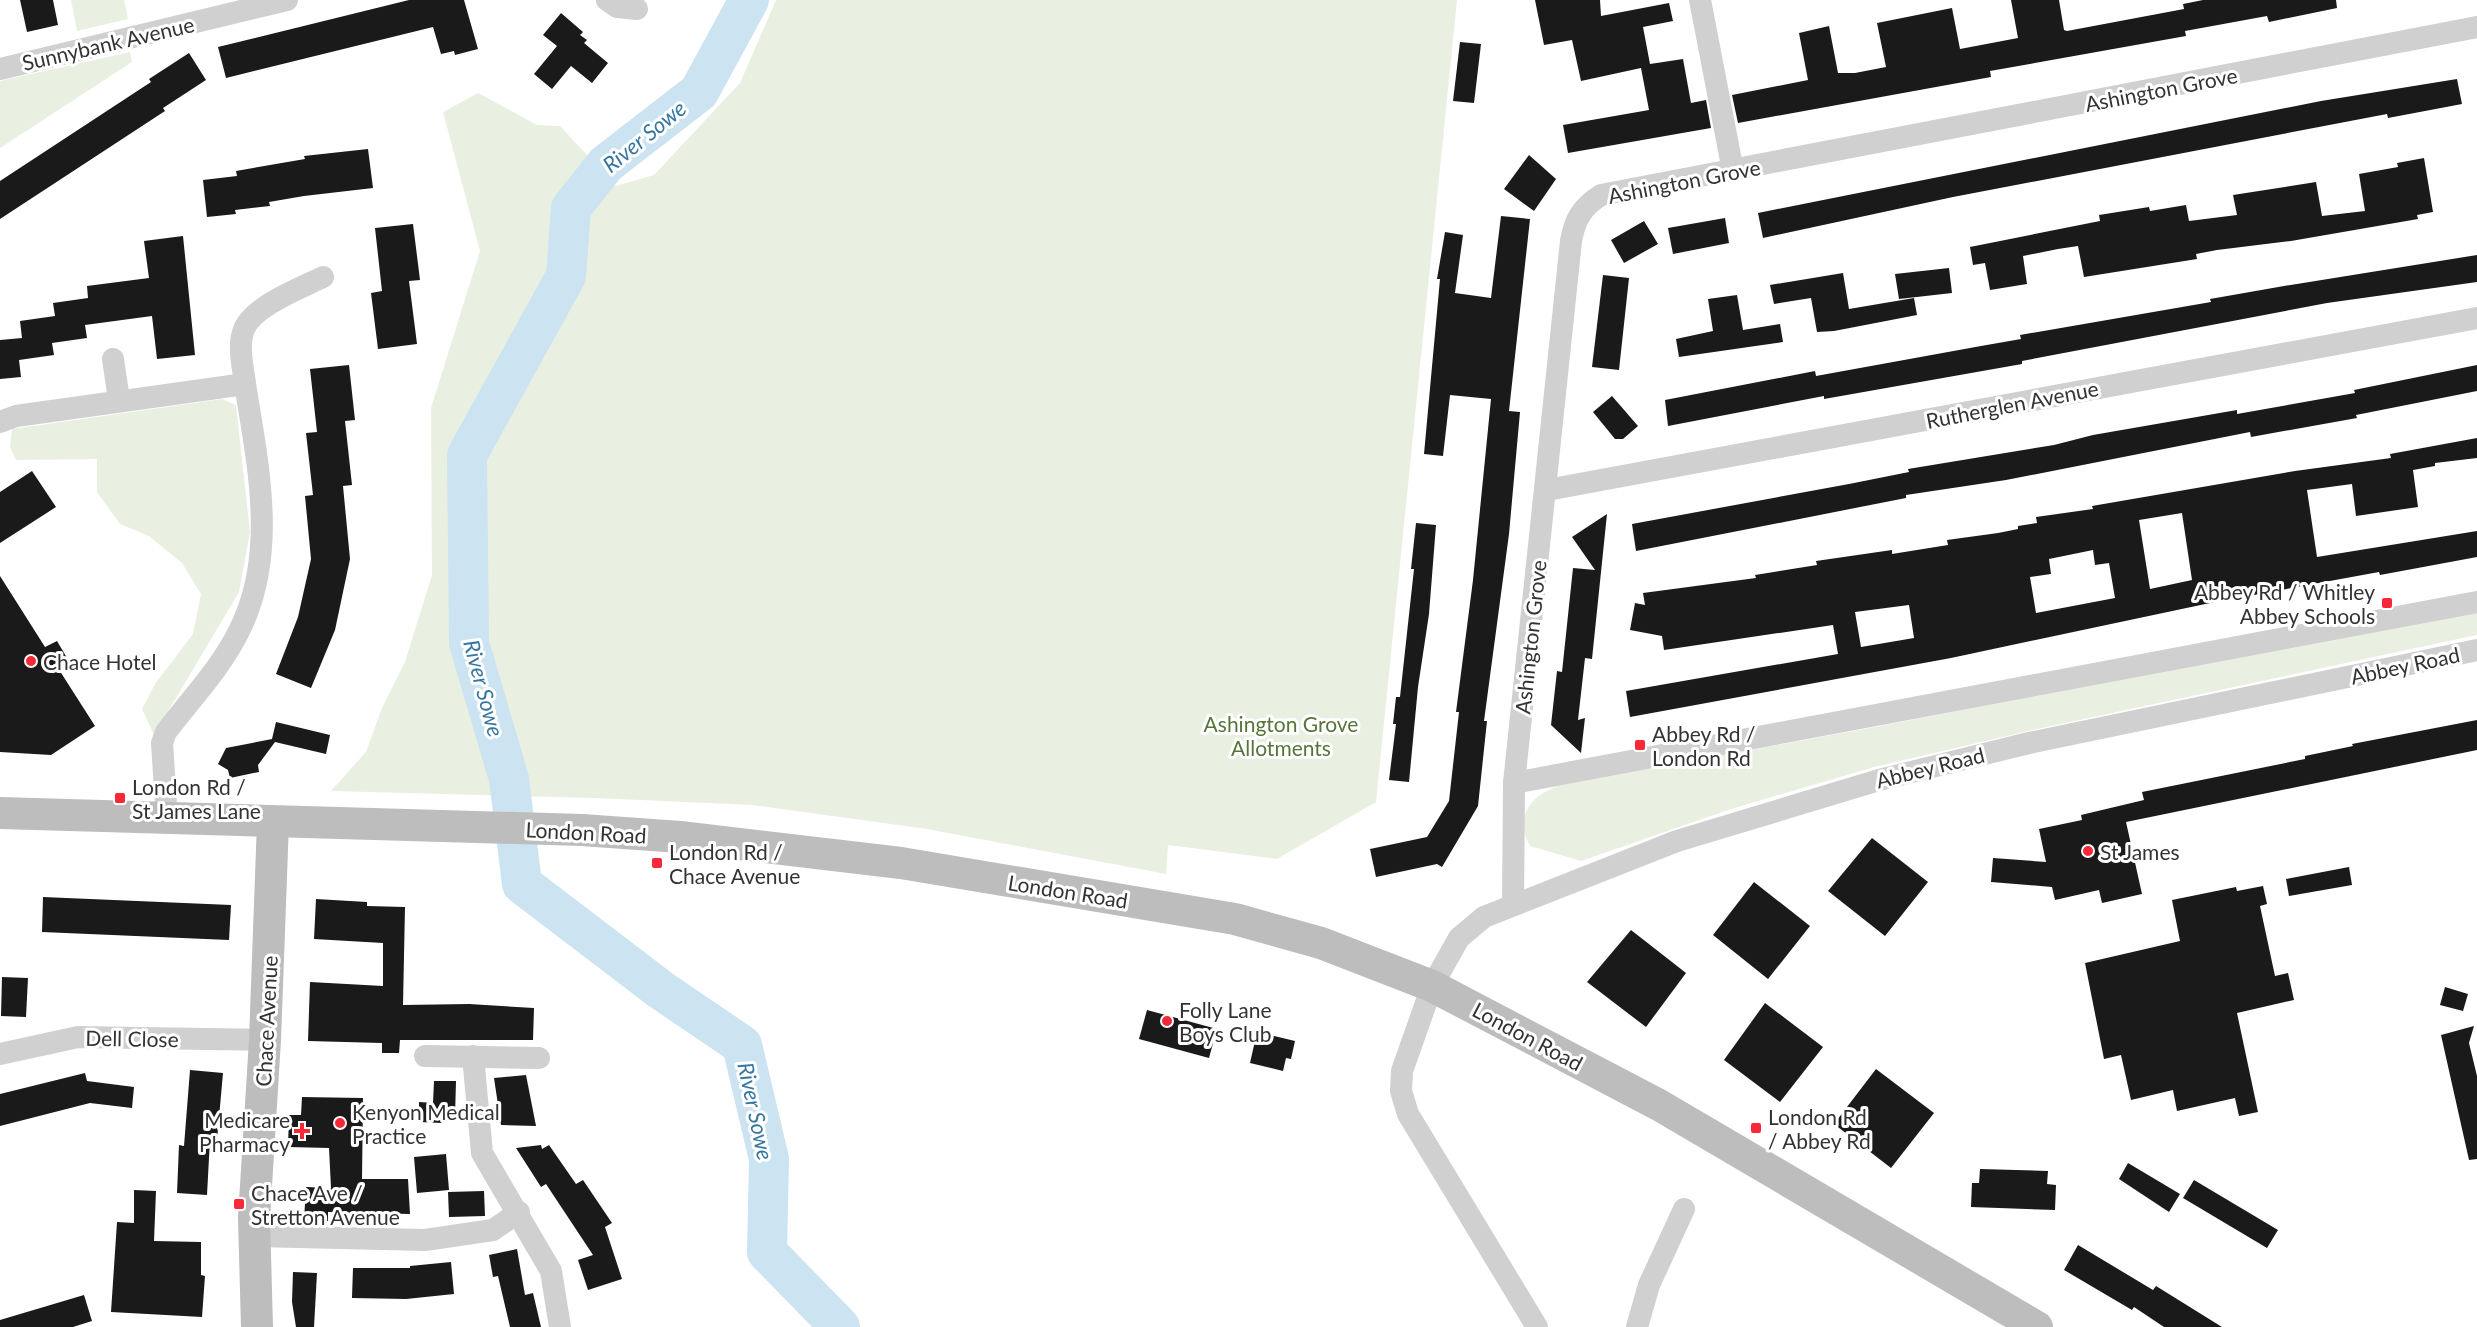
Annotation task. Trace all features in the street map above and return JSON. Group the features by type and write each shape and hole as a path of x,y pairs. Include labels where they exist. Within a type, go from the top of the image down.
{"main road":[{"name":"London Road","path":"0,813 167,820 582,830 680,837 901,863 1235,919 1321,943 1432,986 1659,1105 2037,1327"},
{"name":"Chace Avenue","path":"257,1327 254,1218 265,1040 273,822"}],"street":[{"name":"Sunnybank Avenue","path":"0,69 287,0"},
{"path":"607,0 616,7 637,9"},
{"path":"1700,0 1733,171"},
{"name":"Ashington Grove","path":"1513,905 1514,783 1547,490 1571,241 1579,214 1588,203 1601,195 2477,27"},
{"path":"167,820 162,743 166,732 238,633 252,601 259,566 262,520 241,349 246,323 261,310 323,277"},
{"name":"Rutherglen Avenue","path":"1547,490 2477,318"},
{"path":"113,359 119,400"},
{"path":"0,422 16,416 119,400 245,384"},
{"path":"1514,783 2477,602"},
{"name":"Abbey Road","path":"1537,1327 1408,1114 1403,1099 1402,1071 1432,986 1459,938 1484,917 1688,837 1879,780 2029,743 2477,650"},
{"name":"Dell Close","path":"0,1054 78,1037 265,1040"},
{"path":"425,1056 540,1058"},
{"path":"473,1056 482,1153 519,1212 551,1271 560,1327"},
{"path":"1637,1327 1649,1285 1684,1209"},
{"path":"255,1236 425,1240 493,1230 519,1212"}],"green space":[{"path":"71,0 124,0 128,19 77,31"},
{"name":"Ashington Grove Allotments","path":"776,0 1457,0 1376,802 1277,859 1168,845 1166,874 927,829 752,805 331,791 366,752 382,708 405,662 432,575 431,408 480,251 443,112 478,93 537,125 560,126 616,186 654,175 740,83"},
{"path":"130,52 132,62 0,148 0,81"},
{"path":"222,399 236,405 250,532 239,592 154,735 142,709 155,684 193,634 201,594 182,563 149,536 120,524 97,492 97,459 16,460 10,447 12,429"},
{"path":"2477,610 2477,635 2037,729 1874,767 1731,809 1581,861 1530,846 1525,835 1525,815 1529,807 1542,794 1562,785"}],"building":[{"path":"20,0 53,0 58,25 27,32"},
{"path":"409,0 464,0 478,49 455,55 454,51 441,54 433,27 226,78 218,47"},
{"path":"1535,0 1600,0 1601,16 1669,3 1673,21 1643,27 1650,64 1683,59 1691,103 1706,100 1711,128 1568,153 1563,125 1649,110 1641,68 1581,81 1572,40 1544,45"},
{"path":"2011,0 2059,0 2064,30 2067,31 2184,9 2183,4 2203,0 2336,0 2337,8 2269,22 2267,16 2185,31 2186,36 1990,71 1991,77 1738,123 1732,95 1808,80 1799,33 1829,26 1838,73 1855,73 1886,67 1877,23 1952,8 1960,49 2018,38"},
{"path":"561,13 583,32 580,35 587,40 584,43 608,63 592,83 571,66 552,89 534,74 557,46 543,35"},
{"path":"1460,42 1481,44 1474,103 1453,101"},
{"path":"189,53 206,80 163,108 165,111 0,219 0,181 151,82 149,79"},
{"path":"2457,79 2462,104 2388,118 2387,114 1953,197 1763,238 1758,213 2321,101"},
{"path":"368,149 373,188 269,202 270,206 235,210 236,214 207,217 203,180 237,176 236,171 305,159 304,156"},
{"path":"1529,155 1556,179 1534,211 1504,189"},
{"path":"2424,158 2433,212 2417,215 2418,219 2291,241 2217,250 2196,254 2197,259 2084,277 2078,246 2058,249 2023,256 2027,284 1990,290 1985,263 1973,265 1970,247 2100,221 2099,215 2149,207 2150,211 2186,205 2189,221 2237,215 2233,195 2316,182 2322,216 2365,211 2359,174 2398,167 2397,163"},
{"path":"1501,216 1530,219 1509,411 1520,412 1509,534 1484,721 1487,721 1478,806 1442,867 1437,864 1376,877 1370,849 1427,837 1449,801 1459,712 1456,712 1473,580 1491,399 1450,395 1443,456 1424,454 1440,279 1437,279 1445,232 1463,235 1455,293 1491,298"},
{"path":"1725,218 1729,243 1673,254 1668,228"},
{"path":"1644,221 1658,244 1624,263 1611,240"},
{"path":"413,224 420,280 409,281 417,344 378,349 371,293 382,291 375,228"},
{"path":"183,236 195,355 157,359 152,316 85,325 87,338 52,343 54,355 19,360 21,377 0,379 0,340 22,338 20,321 55,316 53,303 88,298 87,286 149,278 144,241"},
{"path":"2477,255 2477,282 2327,303 2022,361 2022,364 1824,399 1824,396 1668,426 1665,400 1815,371 1816,376 2021,339 2020,335 2211,302 2210,299"},
{"path":"1949,268 1952,293 1899,299 1895,274"},
{"path":"1843,273 1849,309 1914,298 1917,315 1834,331 1817,332 1811,298 1774,304 1770,285"},
{"path":"1603,275 1629,278 1619,370 1592,367"},
{"path":"1737,295 1743,330 1780,324 1783,342 1679,357 1676,339 1713,331 1708,299"},
{"path":"349,365 355,420 345,421 352,485 343,486 350,559 335,630 311,688 276,674 298,617 311,559 305,496 313,495 306,433 317,432 310,369"},
{"path":"2477,365 2477,391 2356,415 2357,418 2251,437 2250,432 2006,480 1906,495 1906,498 1636,551 1632,524 1849,484 1909,472 1908,469 2054,445 2093,435 2237,410 2237,414 2355,393 2354,390"},
{"path":"1612,396 1638,426 1623,439 1615,439 1593,412"},
{"path":"2477,438 2477,458 2435,463 2435,466 2413,470 2418,507 2356,516 2352,484 2307,490 2317,557 2477,531 2477,557 2380,575 2379,572 2210,603 1951,658 1630,717 1626,691 1838,654 1833,625 1664,650 1662,636 1630,630 1635,603 1645,605 1643,593 1756,578 1755,575 1817,565 1816,561 1892,550 1892,554 1948,545 1947,540 1998,533 2018,529 2018,526 2037,523 2036,517 2093,509 2092,506 2295,471 2391,458 2390,454","holes":["2182,513 2192,580 2150,589 2139,520","2093,550 2095,565 2109,563 2115,598 2036,613 2030,577 2051,574 2049,559","1909,605 1914,638 1861,647 1855,612"]},
{"path":"32,471 56,507 0,543 0,492"},
{"path":"1607,514 1592,659 1585,658 1578,720 1585,718 1581,753 1551,725 1557,671 1562,672 1573,568 1595,570 1572,537"},
{"path":"1416,523 1436,525 1429,614 1418,687 1409,782 1389,780 1396,724 1393,724 1396,697 1400,697 1414,569 1411,569"},
{"name":"Chace Hotel","path":"0,576 45,647 57,641 67,658 56,665 95,726 51,755 0,752"},
{"path":"2477,720 2477,750 2126,822 2142,894 2102,903 2099,890 2055,900 2052,887 1991,882 1993,858 2046,862 2039,829 2082,820 2081,815 2144,800 2142,792 2305,759 2305,756 2353,746 2352,744"},
{"path":"276,722 330,735 326,754 275,742 258,765 259,772 230,778 228,770 218,764 226,748 272,739"},
{"path":"1872,838 1928,882 1885,936 1828,891"},
{"path":"2349,867 2352,885 2289,896 2286,879"},
{"path":"1754,882 1810,926 1768,979 1713,935"},
{"path":"2263,886 2267,904 2260,906 2275,976 2288,973 2294,1000 2237,1013 2258,1112 2239,1116 2235,1098 2177,1111 2173,1090 2131,1100 2121,1055 2104,1059 2085,963 2180,941 2172,900 2236,887 2237,891"},
{"path":"43,897 231,905 229,940 42,932"},
{"path":"316,899 367,902 367,906 405,907 403,1005 469,1004 534,1008 533,1040 400,1040 399,1053 382,1053 382,1043 308,1041 310,982 383,986 383,943 314,939"},
{"path":"1631,930 1686,973 1646,1027 1587,982"},
{"path":"2,977 28,978 26,1017 1,1016"},
{"path":"2445,987 2468,994 2463,1011 2440,1005"},
{"path":"1765,1003 1823,1047 1780,1102 1724,1060"},
{"name":"Folly Lane Boys Club","path":"1147,1010 1217,1029 1209,1058 1139,1039"},
{"path":"2474,1026 2469,1043 2477,1076 2477,1159 2469,1160 2441,1035"},
{"path":"1257,1032 1295,1041 1291,1059 1286,1058 1283,1071 1250,1063"},
{"path":"1876,1069 1934,1113 1891,1168 1834,1124"},
{"path":"190,1070 223,1073 217,1140 210,1139 207,1195 177,1193 179,1145 184,1146"},
{"path":"85,1073 87,1081 134,1087 132,1108 90,1103 0,1126 0,1094"},
{"path":"526,1075 536,1126 501,1125 494,1078"},
{"path":"434,1081 456,1081 455,1116 442,1116 442,1123 419,1122 419,1102 433,1103"},
{"path":"302,1097 363,1098 362,1179 408,1179 410,1214 328,1212 328,1221 304,1220 306,1187 331,1188 329,1148 288,1147 289,1115 301,1115"},
{"path":"541,1145 542,1149 549,1145 576,1184 583,1180 612,1223 605,1227 622,1279 588,1290 578,1260 593,1255 546,1184 541,1187 516,1148"},
{"path":"446,1154 449,1190 417,1193 414,1157"},
{"path":"2128,1163 2180,1194 2169,1212 2119,1179"},
{"path":"1980,1169 2048,1171 2047,1184 2056,1185 2055,1210 1971,1207 1972,1183 1979,1183"},
{"path":"2194,1180 2278,1230 2267,1248 2183,1198"},
{"path":"134,1190 156,1191 154,1241 201,1242 201,1275 205,1276 202,1317 111,1312 117,1222 134,1223"},
{"path":"484,1191 485,1216 449,1217 448,1192"},
{"path":"2078,1245 2153,1290 2156,1286 2222,1327 2164,1327 2134,1307 2132,1310 2064,1270"},
{"path":"517,1249 525,1295 533,1293 541,1327 510,1327 498,1276 493,1277 489,1255"},
{"path":"451,1262 454,1294 406,1299 352,1298 353,1268 410,1268 410,1266"},
{"path":"293,1272 317,1273 314,1327 296,1327 292,1302"},
{"path":"84,1295 92,1321 73,1327 0,1327 0,1320"}],"waterway":[{"name":"River Sowe","path":"749,0 699,92 606,164 571,208 566,276 467,455 469,643 509,779 522,884 661,990 742,1045 769,1159 767,1252 840,1327"}],"place":[{"name":"Abbey Rd / Whitley Abbey Schools","path":"2387,603"},
{"name":"Chace Hotel","path":"31,661"},
{"name":"Abbey Rd / London Rd","path":"1640,745"},
{"name":"London Rd / St James Lane","path":"120,798"},
{"name":"St James","path":"2088,851"},
{"name":"London Rd / Chace Avenue","path":"657,863"},
{"name":"Folly Lane Boys Club","path":"1167,1021"},
{"name":"Kenyon Medical Practice","path":"340,1123"},
{"name":"London Rd / Abbey Rd","path":"1756,1128"},
{"name":"Medicare Pharmacy","path":"302,1131"},
{"name":"Chace Ave / Stretton Avenue","path":"239,1204"}]}
